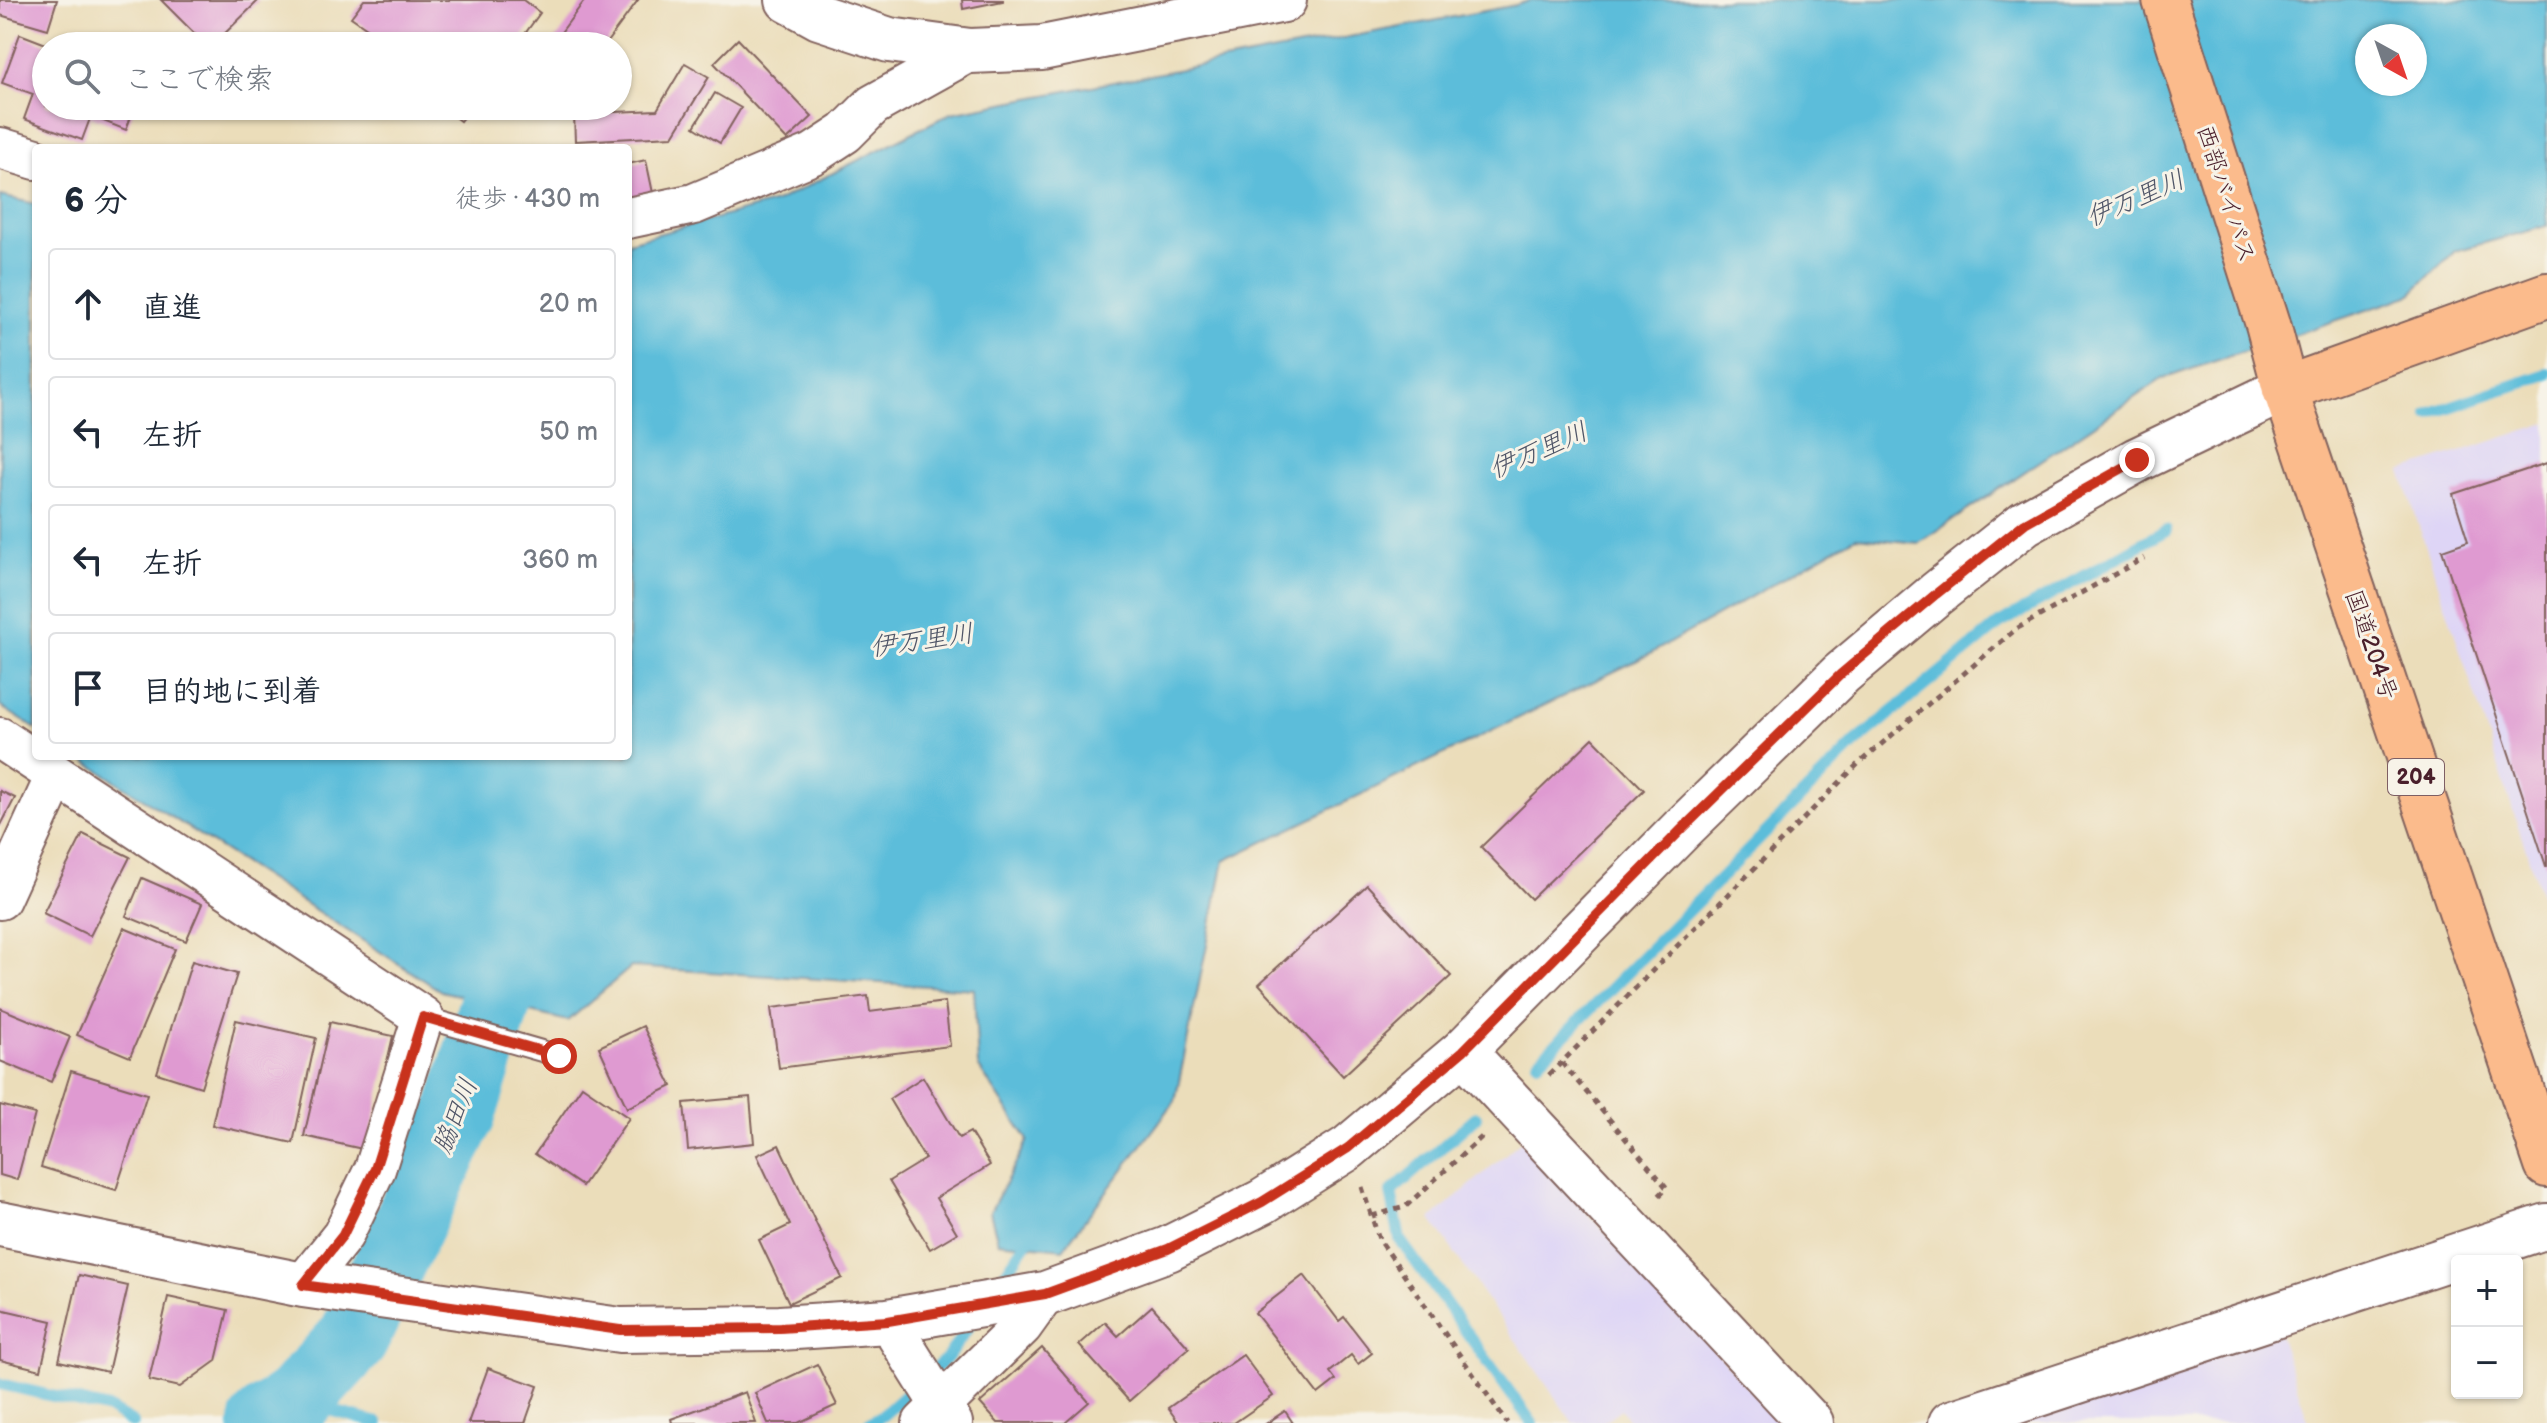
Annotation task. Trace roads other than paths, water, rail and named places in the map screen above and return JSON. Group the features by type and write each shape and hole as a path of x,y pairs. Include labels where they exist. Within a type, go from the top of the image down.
{"highway":[{"name":"西部バイパス","path":"2165,0 2268,324 2285,389"},
{"path":"2285,389 2547,295"},
{"name":"国道204号","path":"2285,389 2547,1165"}],"street":[{"path":"788,0 819,17 889,40 970,51 1042,48 1284,0"},
{"path":"632,217 694,204 813,154 845,133 873,105 970,51"},
{"path":"0,148 32,158"},
{"path":"0,1224 303,1285 620,1330 780,1328 888,1321 1045,1294 1168,1249 1262,1202 1348,1148 1463,1051 1682,829 1841,674 1947,585 2025,523 2137,460 2285,389"},
{"path":"0,738 32,760"},
{"path":"32,760 423,1017 375,1169 343,1235 303,1285"},
{"path":"0,899 56,776"},
{"path":"1463,1051 1811,1423"},
{"path":"1951,1423 2547,1226"},
{"path":"888,1321 939,1418 1022,1326 1045,1294"}],"lane":[{"path":"423,1017 559,1056"}],"water":[{"name":"伊万里川","path":"1532,0 2547,0 2547,226 2455,251 2409,296 2162,379 1919,543 1856,537 1648,655 1224,861 1175,1101 1063,1249 998,1242 990,1212 1028,1140 978,1066 974,989 631,967 568,1021 441,991 83,760 632,760 632,241 776,202 951,113"},
{"path":"0,196 32,203 32,726 0,706"}],"waterway":[{"path":"2429,414 2547,374"},
{"path":"1538,1062 1855,743 1999,624 2166,530"},
{"name":"脇田川","path":"265,1423 296,1401 353,1339 460,1115 510,956 510,760"},
{"path":"1476,1117 1391,1192 1400,1240 1532,1423"},
{"path":"993,1291 1033,1233"},
{"path":"869,1423 883,1415 947,1358 974,1319"},
{"path":"0,1384 109,1409 133,1423"},
{"path":"296,1401 378,1423"}]}
